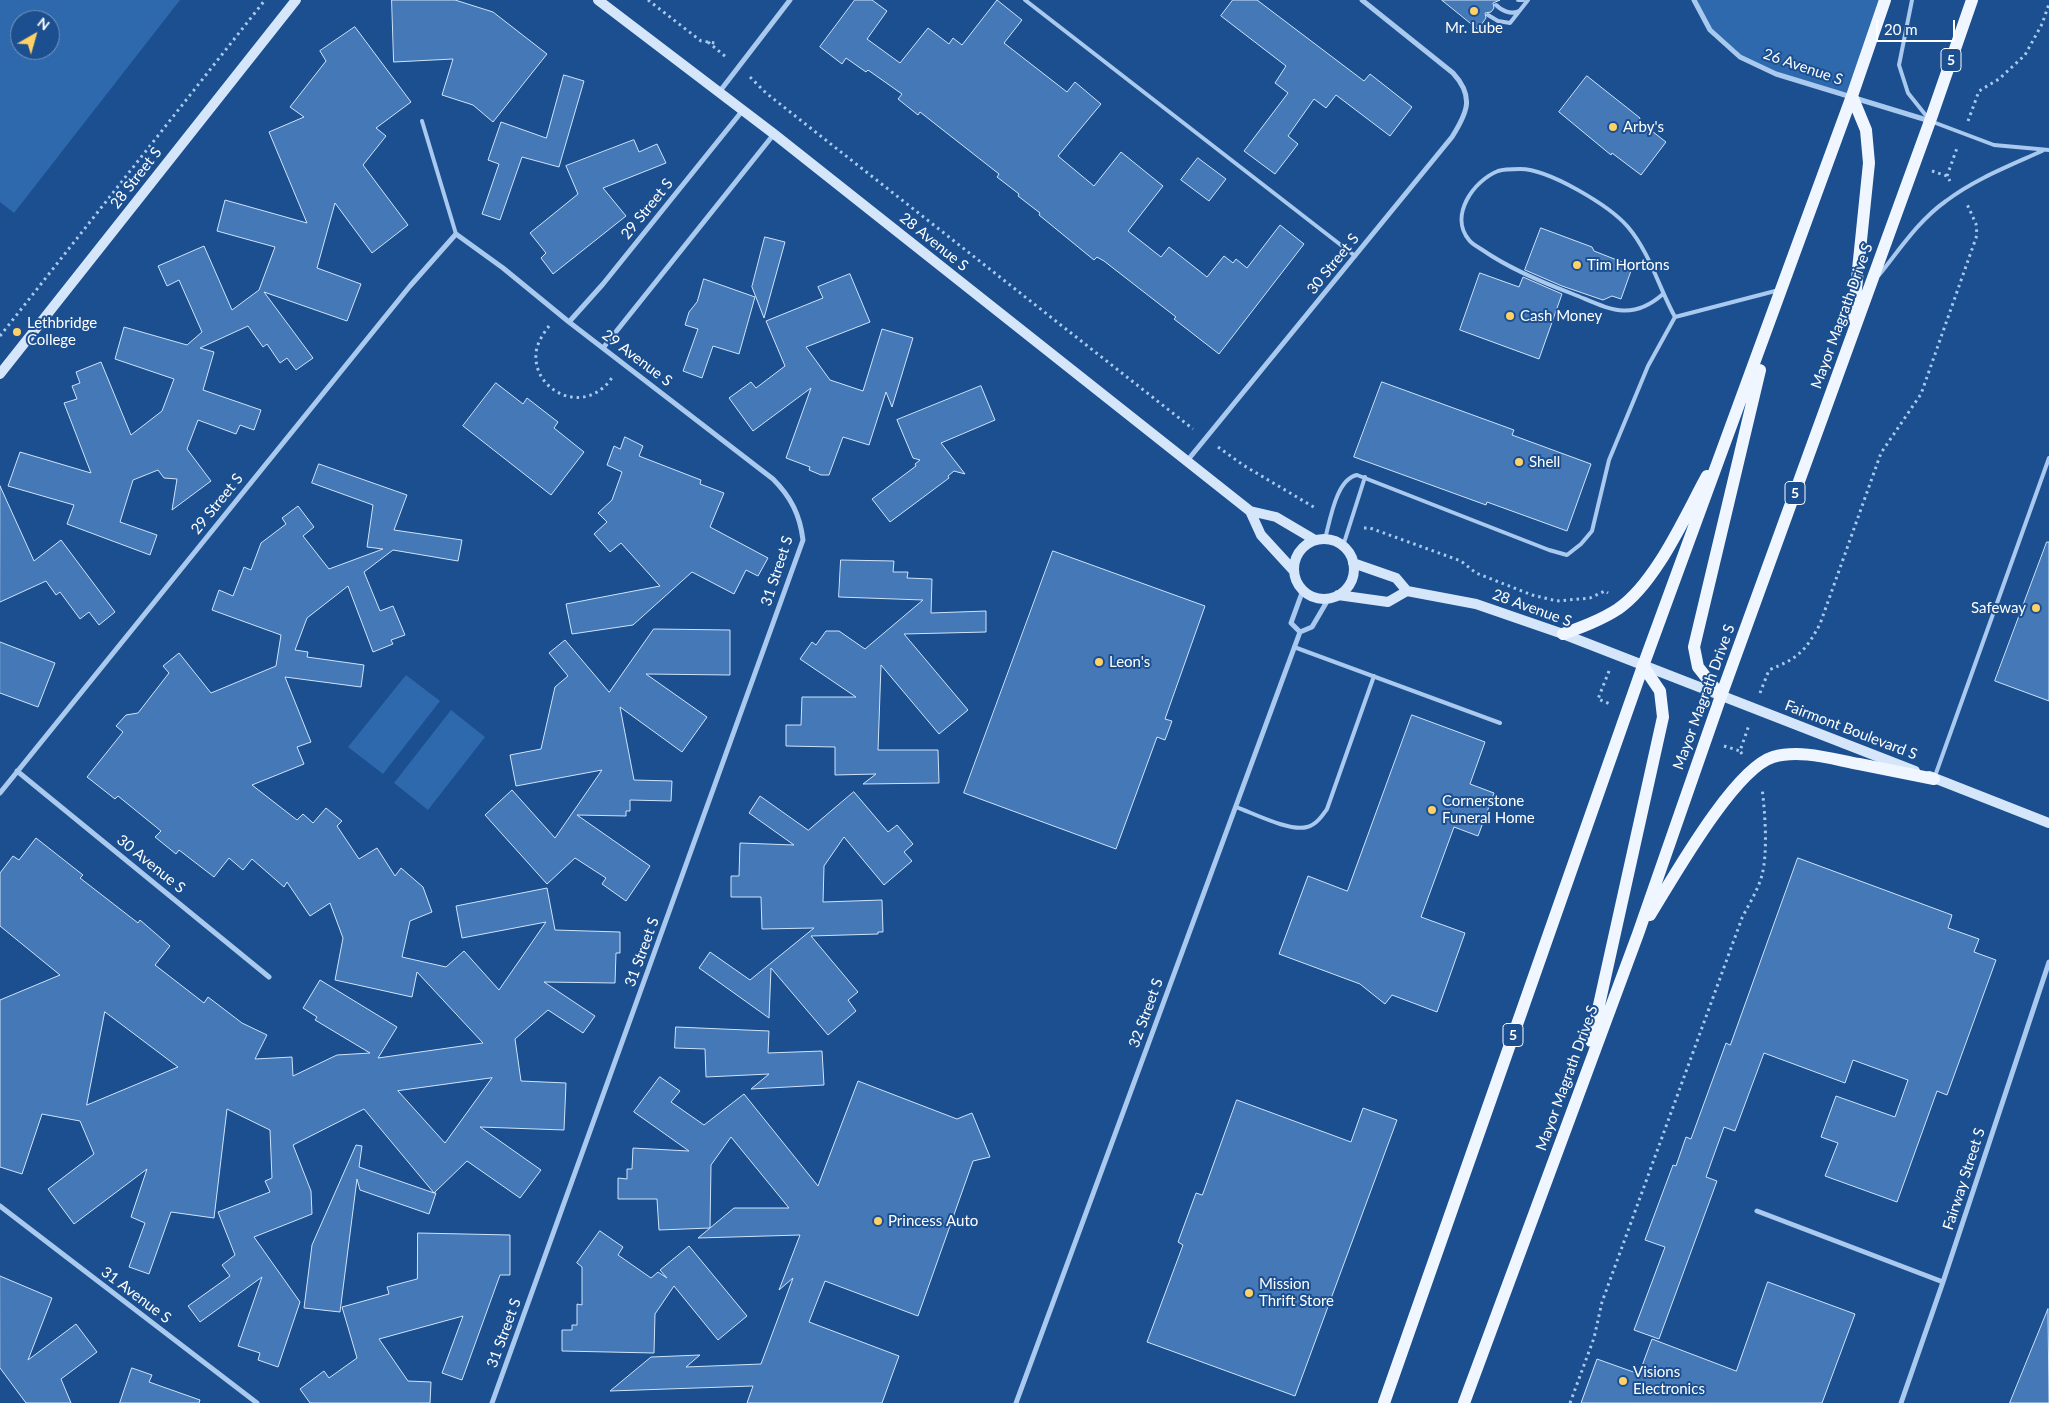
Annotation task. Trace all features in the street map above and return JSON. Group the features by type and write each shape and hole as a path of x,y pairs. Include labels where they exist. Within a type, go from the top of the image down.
{"main road":[{"name":"5","path":"1384,1403 1643,666 1782,289 1885,0"},
{"name":"Mayor Magrath Drive S","path":"1464,1403 1638,934 1721,696 1930,121 1972,0"},
{"path":"1851,338 1869,163 1866,130 1852,96"},
{"path":"1721,696 1698,667 1694,647 1774,311"},
{"path":"1563,634 1598,621 1620,608 1646,582 1675,536 1729,434"},
{"path":"1580,1090 1663,717 1660,691 1643,666"},
{"path":"1638,934 1705,827 1752,768 1762,762 1773,757 1788,755 1820,756 1934,779"}],"street":[{"name":"28 Street S","path":"0,374 296,0"},
{"name":"28 Avenue S","path":"598,0 774,134 1250,510 1276,517 1320,540 1335,541 1343,546"},
{"path":"720,92 790,0"},
{"name":"30 Street S","path":"1187,462 1452,138 1465,116 1466,94 1461,81 1453,72 1362,0"},
{"name":"26 Avenue S","path":"1694,0 1710,30 1740,56 1776,74 1930,121"},
{"name":"29 Street S","path":"569,322 603,284 743,110"},
{"path":"603,348 774,134"},
{"name":"29 Street S","path":"0,793 410,286 456,234"},
{"name":"29 Avenue S","path":"456,234 503,268 569,322 773,479 784,490 796,509"},
{"name":"31 Street S","path":"492,1403 803,540 801,524 796,509"},
{"name":"28 Avenue S","path":"1250,510 1261,535 1294,571 1297,581 1303,590"},
{"path":"1294,571 1295,561 1299,552 1306,545 1320,540"},
{"path":"1333,597 1345,590 1351,582 1353,563 1350,554 1343,546"},
{"name":"28 Avenue S","path":"1353,563 1396,578 1407,591 1476,604 1563,634 1643,666"},
{"path":"1300,632 1291,623 1303,590 1310,595 1388,602 1407,591"},
{"name":"32 Street S","path":"1016,1403 1294,647 1300,632 1312,627 1333,597"},
{"name":"Fairmont Boulevard S","path":"1643,666 2049,823"},
{"name":"30 Avenue S","path":"17,770 269,977"},
{"name":"Fairway Street S","path":"1901,1403 2049,962"},
{"name":"31 Avenue S","path":"0,1206 257,1403"},
{"path":"1757,1211 1943,1282"}],"lane":[{"path":"1025,0 1355,256"},
{"path":"1518,0 1523,0"},
{"path":"1488,15 1498,22 1508,23 1512,21 1528,0"},
{"path":"1912,0 1899,65 1908,93 1930,121 1994,145 2049,150"},
{"path":"1496,5 1507,12 1521,10"},
{"path":"422,121 456,234"},
{"path":"1868,290 1920,224 1945,201 1975,182 2044,150"},
{"path":"1663,294 1650,305 1632,311 1614,310 1526,276 1469,241 1461,223 1465,202 1480,182 1499,171 1522,168 1552,177 1593,198 1628,226 1646,253 1663,294 1676,318"},
{"path":"1320,540 1343,484 1352,476 1365,476 1549,550 1567,555 1581,544 1592,531 1609,460 1648,366 1676,318 1782,289"},
{"path":"1934,779 2049,458"},
{"path":"1343,546 1365,476"},
{"path":"1294,647 1500,723"},
{"path":"1236,807 1297,829 1309,827 1319,819 1327,809 1374,676"}],"path":[{"path":"0,336 265,0"},
{"path":"648,0 700,41 715,43"},
{"path":"1979,91 1999,79 2025,55 2042,24 2049,4"},
{"path":"758,83 774,99 1172,414"},
{"path":"1947,176 1952,161"},
{"path":"1931,171 1947,176 1950,180"},
{"path":"1768,670 1792,661 1808,646 1820,624 1881,453 1921,394 1977,235 1976,224 1965,201"},
{"path":"558,313 539,340 536,353 536,366 542,379 550,389 562,396 575,398 588,396 600,390 623,364"},
{"path":"1244,465 1318,510"},
{"path":"1360,528 1370,528 1461,561 1476,573 1532,594 1557,601 1590,598 1605,591 1613,596"},
{"path":"1740,752 1744,738"},
{"path":"1725,747 1740,752 1743,755"},
{"path":"1570,1403 1594,1338 1608,1284 1742,918 1762,876 1765,863 1761,781"}],"shaded area":[{"path":"0,0 180,0 14,213 0,202"},
{"path":"1694,0 1885,0 1852,96 1776,74 1740,56 1711,31"},
{"path":"406,675 440,701 383,774 348,747"},
{"path":"451,710 485,737 428,810 394,783"}],"building":[{"path":"392,0 455,0 493,12 547,54 493,122 473,105 442,95 453,59 394,62"},
{"path":"855,0 872,0 887,11 867,39 900,63 928,28 949,44 953,38 962,45 997,0 1022,20 1004,43 1067,92 1075,82 1101,104 1058,156 1094,186 1121,152 1163,186 1128,231 1161,257 1169,247 1207,277 1224,256 1233,263 1236,259 1247,268 1280,225 1304,244 1219,354 1174,319 1176,317 1104,261 1097,257 1094,260 1039,215 1040,213 1018,196 1019,194 997,177 999,174 920,112 918,115 898,99 902,94 868,70 866,72 846,58 842,64 820,47"},
{"path":"1233,0 1257,0 1364,81 1370,74 1412,107 1390,136 1336,95 1326,108 1314,99 1288,136 1298,144 1275,174 1244,151 1288,93 1275,83 1286,66 1221,16"},
{"name":"Mr. Lube","path":"1442,0 1500,0 1493,3 1494,8 1491,12 1485,13 1486,18 1478,29"},
{"path":"355,27 411,102 376,128 386,136 363,165 408,225 372,253 335,203 317,268 361,284 347,321 264,292 313,358 296,370 287,358 280,363 267,344 263,347 248,326 200,348 214,352 203,390 261,410 254,430 240,425 236,434 198,420 187,449 211,481 172,510 177,479 164,478 158,470 133,480 120,522 157,535 150,555 67,524 74,505 8,486 20,452 91,473 64,403 77,399 72,386 80,383 76,372 101,362 131,435 162,411 174,379 115,359 124,327 187,345 202,332 179,280 167,286 158,266 204,246 232,310 259,290 275,247 217,231 225,200 307,223 269,132 304,117 290,107 326,61 320,51"},
{"path":"564,75 584,81 559,167 522,157 500,220 482,214 499,164 488,160 501,122 546,138"},
{"name":"Arby's","path":"1587,76 1640,118 1639,121 1666,142 1641,175 1612,153 1611,155 1559,112"},
{"path":"634,140 639,152 657,144 666,163 603,188 626,216 553,274 541,258 546,253 530,233 578,194 566,166"},
{"path":"1198,158 1226,179 1209,201 1181,180"},
{"name":"Tim Hortons","path":"1541,228 1592,247 1594,251 1632,268 1621,299 1612,296 1603,300 1562,286 1525,270"},
{"path":"765,237 785,242 764,318 752,287"},
{"name":"Cash Money","path":"1480,273 1519,287 1523,277 1562,294 1539,359 1460,330"},
{"path":"850,274 870,322 806,347 830,380 863,391 882,329 913,338 892,407 886,392 869,445 843,437 829,475 821,475 809,470 810,467 786,458 811,388 753,431 729,398 751,382 756,388 785,366 766,321 823,298 818,287"},
{"path":"704,279 755,297 739,354 713,346 702,378 683,371 698,329 685,325 689,312 697,302"},
{"path":"1382,382 1514,430 1512,435 1591,464 1567,531 1487,502 1486,505 1354,457"},
{"path":"496,383 523,404 527,398 558,422 554,428 584,452 551,495 463,426"},
{"path":"981,386 995,420 941,443 965,474 954,471 948,476 949,478 890,522 872,499 916,466 915,464 920,460 913,458 897,420"},
{"path":"625,437 643,446 639,456 701,480 700,484 724,493 710,527 768,558 758,576 746,570 734,594 692,572 633,625 572,634 566,604 660,586 621,543 610,552 594,534 607,522 598,513 612,500 622,472 607,465 614,446 620,449"},
{"path":"319,464 407,495 394,530 462,540 458,561 393,550 364,572 380,611 393,606 405,635 391,640 393,644 373,652 348,586 307,618 295,650 308,652 307,657 364,665 361,687 285,677 311,742 297,747 304,764 252,785 297,820 303,814 313,823 326,808 342,821 337,826 359,859 377,848 395,876 401,868 423,887 432,912 410,921 402,957 446,967 464,951 499,990 546,922 462,938 456,906 547,888 555,930 620,932 620,953 616,953 615,983 544,982 595,1016 583,1033 548,1010 515,1039 521,1081 566,1083 564,1130 480,1127 541,1170 520,1198 467,1161 434,1193 364,1109 293,1145 311,1191 312,1214 254,1237 300,1302 278,1367 258,1360 260,1353 238,1346 262,1277 200,1322 188,1306 230,1276 222,1265 235,1255 218,1212 270,1192 265,1181 272,1178 270,1130 227,1109 214,1218 171,1212 149,1274 129,1267 145,1223 131,1217 147,1169 74,1224 48,1189 94,1154 80,1121 42,1114 22,1174 0,1167 0,1000 60,975 0,926 0,873 13,856 19,860 36,838 83,875 80,878 138,923 140,920 170,946 155,965 204,1003 208,997 242,1023 267,1035 255,1059 292,1057 293,1076 337,1055 370,1053 315,1020 317,1017 303,1008 320,980 397,1027 378,1058 483,1043 417,972 412,997 335,980 343,938 330,903 310,916 287,882 284,887 252,859 243,870 229,858 214,877 179,850 176,854 155,837 161,831 118,796 115,799 87,777 123,732 116,726 126,715 138,713 169,673 163,666 179,653 211,693 276,666 281,635 212,610 219,590 233,596 244,567 251,570 261,543 286,524 282,518 298,506 314,527 303,536 329,569 383,549 367,547 373,505 312,483","holes":["105,1012 178,1067 87,1105","492,1078 445,1143 398,1091"]},
{"path":"0,486 34,561 61,540 115,612 99,625 89,612 80,619 60,592 56,595 46,581 0,602"},
{"name":"Safeway","path":"2047,542 2049,542 2049,701 1995,681"},
{"name":"Leon's","path":"1053,551 1205,606 1165,719 1172,721 1165,740 1157,737 1116,849 964,793"},
{"path":"841,560 894,561 893,572 908,572 907,578 932,579 931,613 986,611 986,632 904,634 968,710 939,734 881,665 878,750 938,750 939,783 863,784 876,774 835,775 835,747 786,746 786,725 801,725 802,697 856,697 800,659 812,642 816,645 826,631 839,631 865,649 923,600 839,597"},
{"path":"654,629 730,630 730,675 646,674 707,717 682,752 620,707 634,780 672,781 671,801 630,800 630,811 626,811 626,816 577,815 650,866 626,901 602,884 606,878 575,858 547,884 485,815 512,790 555,838 602,770 516,786 510,755 541,749 555,687 568,676 549,653 565,640 609,692"},
{"path":"0,642 55,663 38,707 0,693"},
{"path":"1412,715 1485,742 1470,784 1494,793 1478,836 1454,827 1421,917 1465,933 1437,1012 1392,995 1385,1004 1360,984 1279,954 1308,876 1347,891"},
{"path":"854,792 888,832 897,825 913,844 904,852 912,861 884,885 844,837 824,866 823,902 882,900 883,932 878,932 878,934 811,936 858,992 848,1000 856,1011 828,1035 771,968 769,1018 699,968 710,952 750,980 814,928 762,929 761,897 731,897 731,876 739,876 740,843 794,845 749,813 760,796 808,830"},
{"path":"1798,858 1952,915 1948,928 1979,939 1974,952 1996,960 1947,1095 1937,1091 1897,1202 1825,1176 1838,1143 1821,1137 1836,1096 1895,1117 1908,1080 1853,1060 1845,1083 1764,1053 1735,1131 1724,1127 1706,1177 1717,1181 1659,1339 1634,1330 1665,1247 1645,1240 1673,1165 1676,1166 1686,1137 1691,1139 1726,1043 1730,1045"},
{"path":"676,1027 769,1031 768,1053 822,1051 824,1085 751,1089 769,1074 706,1077 705,1049 675,1048"},
{"path":"660,1077 680,1091 671,1102 704,1125 744,1094 818,1186 858,1081 957,1119 972,1113 990,1157 973,1161 918,1316 825,1281 809,1322 899,1356 882,1403 747,1403 753,1386 610,1391 651,1357 700,1355 686,1367 761,1364 793,1278 779,1290 800,1235 698,1238 710,1228 659,1230 657,1199 618,1199 618,1178 627,1179 627,1169 632,1169 633,1148 689,1151 634,1112","holes":["731,1137 789,1208 734,1208 710,1228 711,1165"]},
{"name":"Mission Thrift Store","path":"1237,1100 1351,1142 1363,1108 1397,1120 1295,1396 1147,1342 1183,1245 1178,1242 1196,1193 1202,1195"},
{"path":"356,1145 362,1146 359,1167 436,1193 429,1214 360,1190 357,1179 340,1312 304,1308 312,1245"},
{"path":"600,1231 623,1247 618,1255 651,1278 658,1272 667,1278 660,1270 689,1246 747,1316 718,1340 674,1286 655,1314 654,1353 562,1351 562,1330 572,1330 572,1325 577,1325 577,1304 582,1305 582,1267 577,1263"},
{"path":"418,1233 510,1235 510,1275 500,1275 462,1380 442,1373 463,1316 379,1339 408,1381 431,1382 430,1403 310,1403 300,1389 324,1371 329,1378 357,1358 342,1307 389,1294 387,1287 417,1279"},
{"path":"0,1276 52,1298 28,1360 76,1324 97,1352 61,1379 71,1403 26,1403 0,1368"},
{"path":"1768,1282 1855,1314 1822,1403 1581,1403 1597,1359 1639,1374 1652,1339 1736,1371"},
{"path":"2048,1309 2049,1403 2010,1403"},
{"path":"132,1368 152,1375 149,1382 200,1400 199,1403 120,1403"}],"place":[{"name":"Mr. Lube","path":"1474,11"},
{"name":"Arby's","path":"1613,127"},
{"name":"Tim Hortons","path":"1577,265"},
{"name":"Cash Money","path":"1510,316"},
{"name":"Lethbridge College","path":"17,332"},
{"name":"Shell","path":"1519,462"},
{"name":"Safeway","path":"2036,608"},
{"name":"Leon's","path":"1099,662"},
{"name":"Cornerstone Funeral Home","path":"1432,810"},
{"name":"Princess Auto","path":"878,1221"},
{"name":"Mission Thrift Store","path":"1249,1293"},
{"name":"Visions Electronics","path":"1623,1381"}]}
